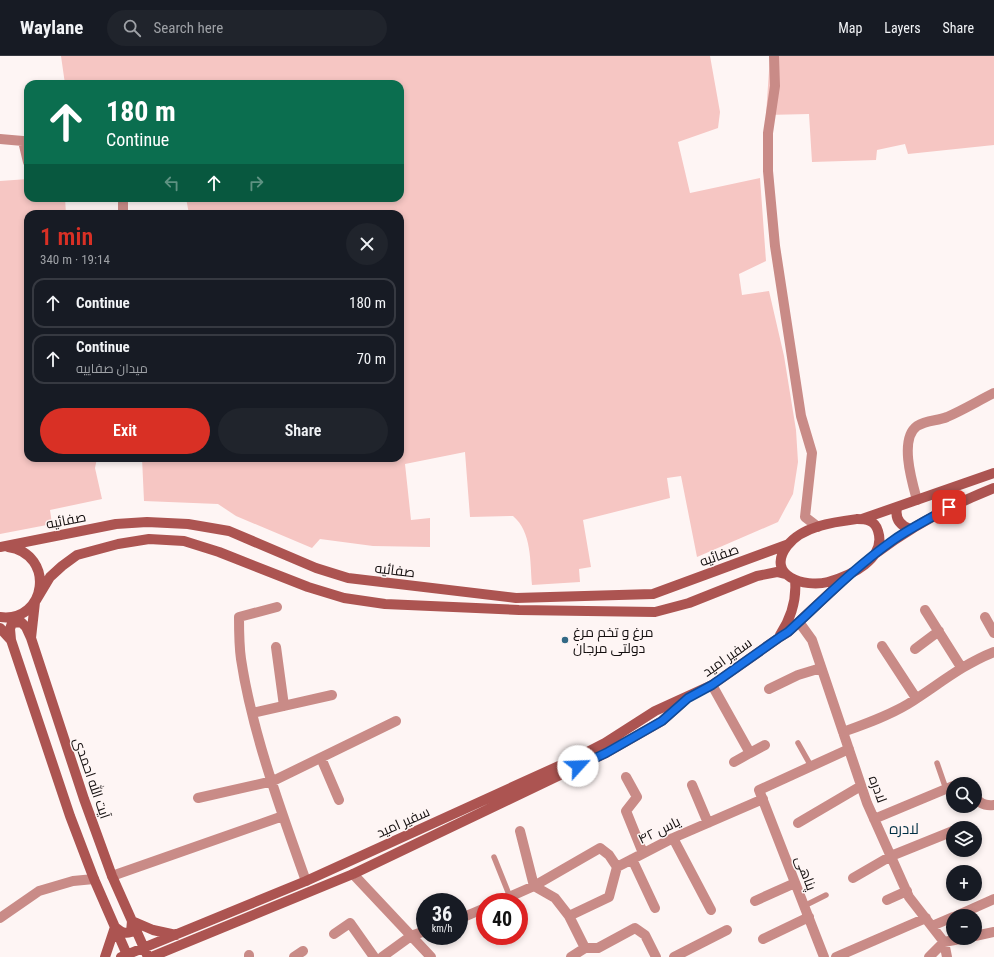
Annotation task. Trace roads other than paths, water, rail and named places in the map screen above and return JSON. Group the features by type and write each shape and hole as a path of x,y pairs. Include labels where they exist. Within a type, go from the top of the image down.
{"street":[{"path":"774,56 775,86 768,133 769,186 775,246 800,408 812,453 805,518 818,527"},
{"path":"0,139 23,141 24,145"},
{"path":"917,500 911,480 909,462 908,441 913,431 928,421 945,418 994,393"},
{"path":"861,519 897,508 994,473"},
{"path":"0,617 17,616 27,610 35,602 50,577 77,555 118,544 149,539 184,541 219,552 308,587 344,598 385,604 519,610 655,612 689,603 757,576 777,572 785,574 795,580 824,583 850,574 910,529 926,522 949,507 994,488"},
{"path":"897,508 897,519 904,527 910,529"},
{"path":"785,574 780,562 789,544 798,536 818,527 838,521 861,519 870,520 877,526 879,545 874,555"},
{"name":"صفائیه","path":"0,547 116,524 147,522 188,524 228,532 316,568 348,578 516,598 653,594 789,544"},
{"path":"0,547 10,547 21,550 31,558 38,568 41,579 40,591 35,602"},
{"name":"سفیر امید","path":"126,956 146,952 179,933 306,881 572,760 605,743 655,711 688,698 712,685 788,632 850,574"},
{"path":"780,637 790,618 796,590 795,580"},
{"name":"آیت الله احمدی","path":"35,602 31,638 84,800 112,876 146,952"},
{"path":"277,607 239,617 241,658 252,713 283,816 306,881"},
{"path":"925,610 961,667"},
{"path":"985,617 994,633"},
{"path":"31,638 26,627 21,622 12,623 10,629 12,640 70,816 126,956"},
{"name":"لادره","path":"799,622 812,640 861,786 874,819 906,891 944,942 947,957"},
{"path":"0,628 12,640"},
{"path":"915,649 939,631"},
{"path":"882,646 916,698"},
{"path":"276,647 284,706"},
{"path":"843,732 878,719 916,698 961,667 994,652"},
{"path":"769,689 821,668"},
{"path":"712,685 750,753"},
{"path":"252,713 332,695"},
{"name":"سفیر امید","path":"151,957 353,874 606,753 662,721 688,698"},
{"path":"198,798 273,781 396,721"},
{"path":"734,762 764,745"},
{"path":"763,799 759,790 849,748"},
{"path":"321,758 340,800"},
{"path":"626,777 637,797 626,811 644,854"},
{"path":"692,785 708,823"},
{"path":"798,823 861,786"},
{"path":"874,819 946,788"},
{"name":"یاس ۴۲","path":"617,867 673,838 763,799"},
{"name":"پناهی","path":"763,799 824,957"},
{"path":"982,803 987,806 994,805"},
{"path":"112,876 283,816"},
{"path":"520,831 534,886 555,898 569,916 585,948"},
{"path":"853,878 891,856 946,834"},
{"path":"673,838 711,910"},
{"path":"519,893 534,886 600,848 610,855 617,867 609,897 569,916"},
{"path":"632,859 655,908"},
{"path":"353,874 431,957"},
{"path":"0,918 40,891 73,881 94,879"},
{"path":"755,901 795,883"},
{"path":"888,900 906,891"},
{"path":"972,909 994,899"},
{"path":"763,939 808,917"},
{"path":"836,957 929,922 946,919"},
{"path":"115,928 121,932 131,932 132,921 153,930 179,933 187,942"},
{"path":"334,934 350,923 374,957"},
{"path":"105,957 115,928"},
{"path":"571,957 585,948 598,948 635,928 646,935 656,957"},
{"path":"674,957 727,930"},
{"path":"982,935 994,932"},
{"path":"382,957 411,936 416,934"},
{"path":"929,957 944,942"},
{"path":"294,957 303,951"}],"lane":[{"path":"798,743 811,766"},
{"path":"936,763 946,781"},
{"path":"494,858 508,893"},
{"path":"804,906 826,895"}],"place":[{"name":"مرغ و تخم مرغ دولتی مرجان","path":"565,640"}],"district":[{"name":"لادره","path":"904,829"}]}
